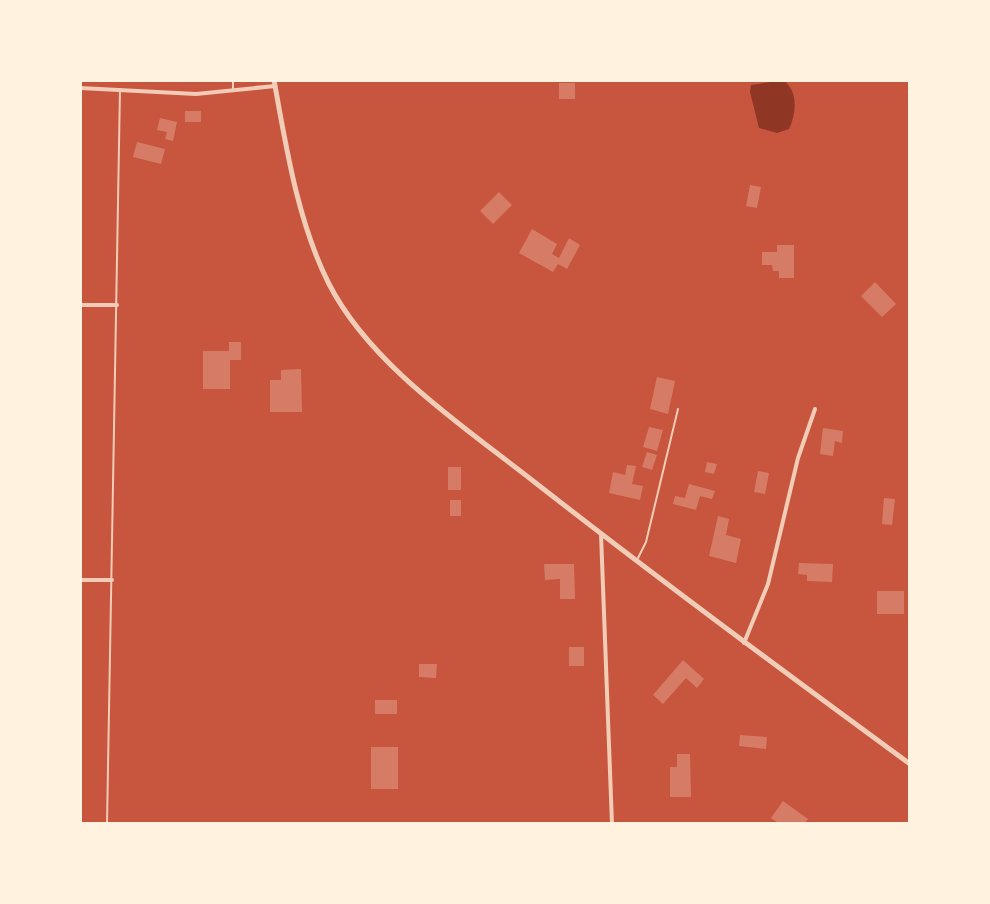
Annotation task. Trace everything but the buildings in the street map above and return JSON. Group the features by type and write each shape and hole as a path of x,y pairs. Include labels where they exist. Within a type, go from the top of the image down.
{"street":[{"path":"80,88 120,88 176,94 233,92 274,83 311,243 330,286 367,341 448,413 601,534 910,764"},
{"path":"80,305 117,305"},
{"path":"744,643 768,584 798,458 815,409"},
{"path":"601,534 612,824"},
{"path":"80,580 112,580"}],"lane":[{"path":"233,80 233,92"},
{"path":"107,824 120,88"},
{"path":"637,561 646,542 678,409"}],"shaded area":[{"path":"783,80 792,90 795,103 789,129 777,133 759,128 751,85"}]}
